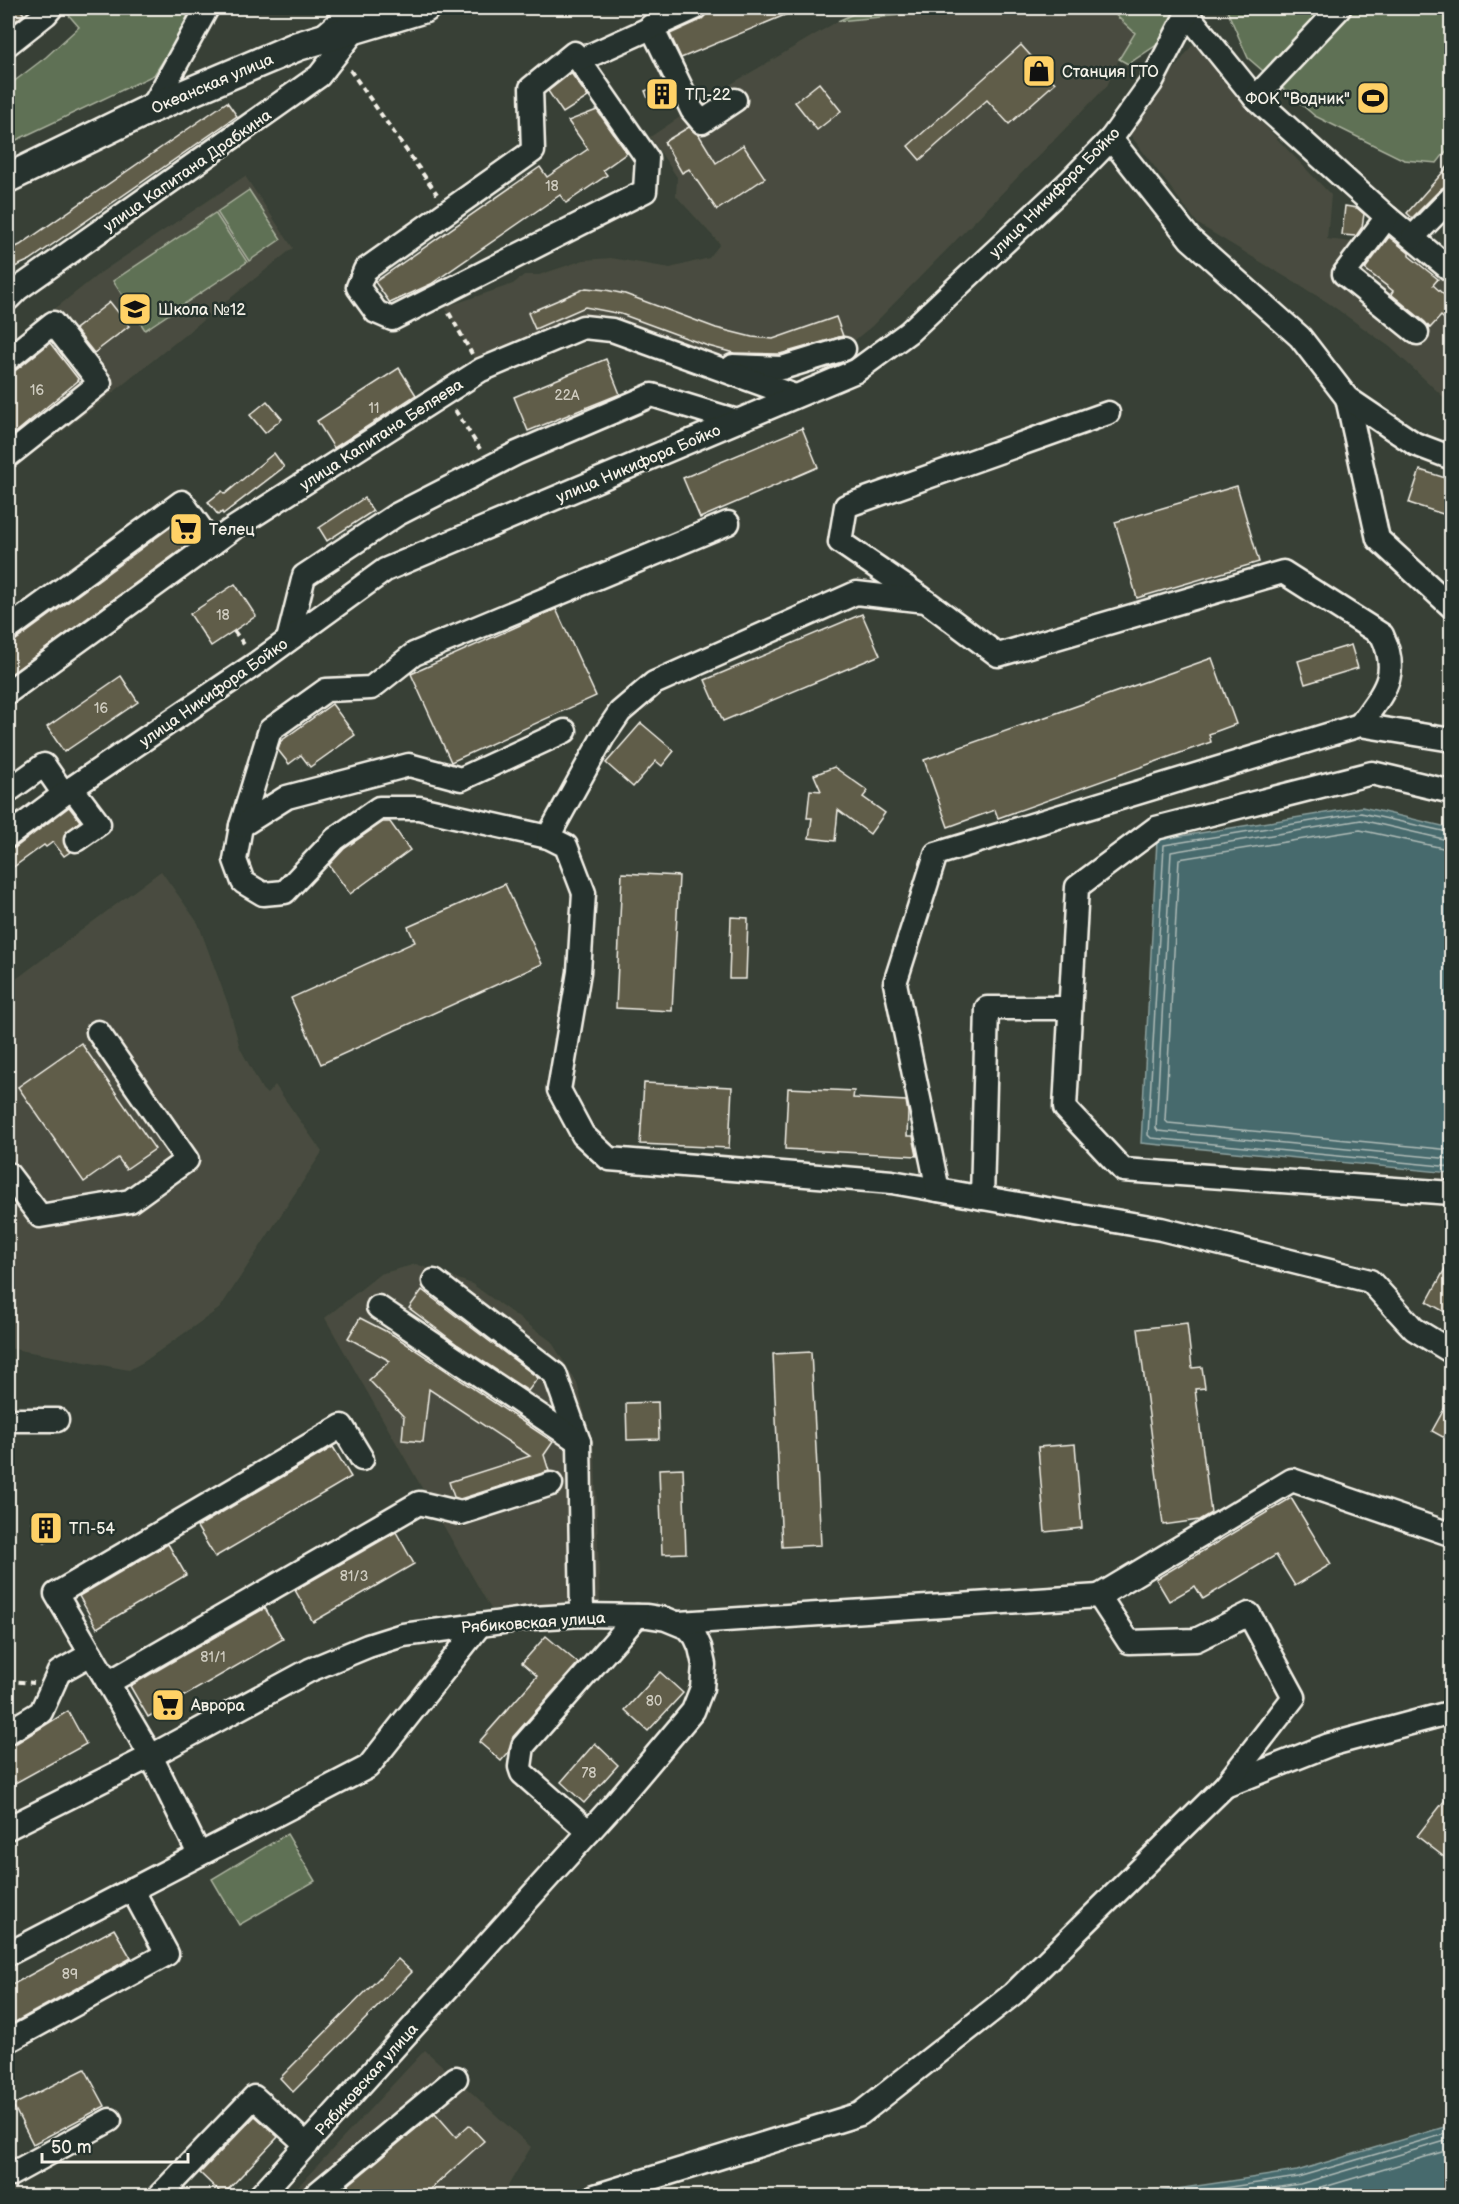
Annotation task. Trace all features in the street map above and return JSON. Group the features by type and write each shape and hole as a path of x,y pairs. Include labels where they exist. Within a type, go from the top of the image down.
{"main road":[{"name":"Океанская улица","path":"8,178 152,108 328,46 355,19 425,8"}],"street":[{"path":"152,108 207,8"},
{"path":"580,60 695,8"},
{"path":"1255,98 1339,9"},
{"path":"8,44 46,10"},
{"path":"1189,11 1255,98 1387,217 1452,271"},
{"name":"улица Никифора Бойко","path":"8,836 68,791 288,640 385,570 856,370 909,332 1111,139 1151,83 1189,11"},
{"path":"651,26 692,110 702,122 735,99"},
{"name":"улица Капитана Драбкина","path":"11,294 319,76 328,46"},
{"path":"574,53 647,158 645,191 392,319 376,312 358,287 365,270 448,211 532,151 531,88 574,53"},
{"path":"1111,139 1190,239 1300,337 1347,398 1415,444 1452,458"},
{"path":"1413,237 1452,197"},
{"path":"1387,217 1344,274 1417,333"},
{"path":"8,359 53,323 100,383 8,456"},
{"name":"улица Капитана Беляева","path":"8,692 212,544 481,370 583,327 612,330 795,396"},
{"path":"704,363 782,368 844,349"},
{"path":"288,640 304,576 396,515 517,453 652,395 737,421"},
{"path":"1347,398 1378,539 1452,607"},
{"path":"1108,413 846,506 840,542 926,601 998,655 1283,572 1382,635 1389,651 1391,669 1384,691 1360,725"},
{"path":"8,629 182,502 212,544"},
{"path":"728,523 414,654 371,688 326,690 270,730 241,826 235,860 243,882 263,894 285,892 335,839 379,808 419,808 548,837 566,846 584,893 579,972 559,1090 584,1135 609,1159 892,1182 1161,1229 1370,1281 1414,1329 1452,1352"},
{"path":"548,837 603,737 620,712 654,682 856,593 926,601"},
{"path":"938,1190 895,983 936,854 1360,725 1452,740"},
{"path":"241,826 287,797 410,765 461,779 565,731"},
{"path":"8,791 44,765 99,824 76,840"},
{"path":"1452,792 1372,773 1156,828 1077,887 1065,1108 1123,1170 1452,1192"},
{"path":"982,1198 987,1008 1070,1008"},
{"path":"8,1174 40,1216 130,1201 187,1161 98,1032"},
{"path":"434,1281 555,1374 579,1442 582,1615"},
{"path":"378,1307 579,1442"},
{"path":"8,1420 57,1420"},
{"path":"199,1854 151,1756 56,1594 342,1426 362,1459"},
{"path":"679,1623 1099,1596 1292,1480 1447,1533"},
{"path":"108,1683 419,1503 460,1513 551,1484"},
{"path":"595,2196 860,2114 1013,1994 1225,1786 1294,1697 1249,1614 1196,1640 1129,1642 1099,1596"},
{"name":"Рябиковская улица","path":"8,1828 151,1756 310,1670 368,1646 403,1635 480,1624 582,1615 666,1619 688,1628 694,1636 700,1647 704,1665 702,1688 693,1711 589,1832 260,2196"},
{"path":"589,1832 522,1773 520,1767 523,1746 637,1616"},
{"path":"8,1954 368,1767 480,1624"},
{"path":"8,1732 41,1712 59,1672 91,1654"},
{"path":"1225,1786 1329,1744 1452,1712"},
{"path":"8,2040 167,1954 132,1889"},
{"path":"314,2196 456,2078"},
{"path":"159,2196 254,2097 307,2145"},
{"path":"8,2175 110,2120"}],"path":[{"path":"328,46 448,211"},
{"path":"445,307 481,370"},
{"path":"445,393 474,440"}],"shaded area":[{"path":"866,8 1108,8 1135,33 1119,59 1107,86 872,326 844,349 746,367 612,330 481,370 445,307 513,284 524,275 539,275 584,260 611,258 670,268 709,258 720,244 676,196 677,177 650,137 716,93 838,21"},
{"path":"1196,40 1240,100 1331,195 1327,239 1376,245 1388,229 1451,284 1451,404 1390,347 1327,302 1198,224 1128,132"},
{"name":"Школа №12","path":"245,176 293,248 95,407 8,472 8,346 100,273"},
{"path":"161,871 198,923 228,1004 240,1048 262,1089 267,1094 275,1085 322,1152 220,1308 145,1361 129,1370 8,1348 8,985"},
{"path":"416,1264 472,1284 551,1341 577,1383 595,1457 600,1604 491,1609 325,1318 380,1274"},
{"path":"425,2050 531,2147 502,2196 289,2196"}],"green space":[{"path":"70,8 191,8 177,39 154,75 8,144 8,86 46,57 79,27 66,12"},
{"path":"866,8 976,8 838,21"},
{"path":"1108,8 1180,8 1161,42 1128,64 1119,59 1135,33"},
{"name":"ФОК \"Водник\"","path":"1226,8 1451,8 1451,145 1437,163 1404,160 1315,116 1248,58"},
{"path":"249,190 281,239 249,261 217,212"},
{"path":"215,213 247,262 145,330 113,281"},
{"path":"287,1834 315,1881 239,1925 212,1879"}],"water":[{"path":"1362,807 1451,828 1451,1173 1141,1143 1157,840"},
{"path":"1451,2125 1451,2196 1130,2196 1297,2171"}],"building":[{"path":"8,8 18,8 24,14 8,27"},
{"path":"717,8 802,8 681,58 670,34 701,20 708,11"},
{"path":"1021,45 1055,83 1009,124 987,100 920,160 908,146"},
{"path":"571,73 588,97 563,113 548,91"},
{"path":"819,83 841,111 817,130 795,102"},
{"name":"ТП-22","path":"664,84 671,98 651,106 645,91"},
{"path":"227,102 237,116 30,260 8,270 8,251"},
{"path":"597,110 627,153 603,170 607,175 566,203 560,195 431,284 390,303 375,282 540,167 547,177 588,149 568,121"},
{"path":"689,127 699,135 716,163 743,145 765,178 717,210 689,169 682,173 664,142"},
{"path":"1452,162 1452,184 1442,188 1412,218 1407,213"},
{"path":"1345,206 1357,208 1364,214 1362,227 1356,236 1342,235"},
{"path":"1389,237 1438,279 1433,285 1452,302 1452,326 1441,316 1430,328 1391,294 1393,291 1365,269"},
{"path":"586,288 625,294 716,328 752,337 773,339 836,317 843,336 780,354 734,353 708,346 621,314 585,307 535,329 528,313"},
{"path":"110,302 129,326 94,353 75,329"},
{"path":"50,343 79,380 8,439 8,372 16,370"},
{"path":"606,359 620,394 528,431 514,397"},
{"path":"399,368 416,395 334,448 317,421"},
{"path":"267,401 282,419 265,433 250,415"},
{"path":"802,428 818,467 700,518 683,478"},
{"path":"274,453 284,467 223,514 222,512 218,515 208,502 222,491 225,494"},
{"path":"1420,470 1452,480 1452,517 1409,503"},
{"path":"1237,486 1259,562 1137,598 1115,522"},
{"path":"364,498 373,511 327,541 319,528"},
{"path":"179,521 193,541 8,676 8,642 16,640"},
{"path":"235,584 256,616 211,646 190,614"},
{"path":"556,609 596,696 451,762 411,674"},
{"path":"862,614 880,655 723,721 705,680"},
{"path":"1351,645 1358,668 1305,684 1298,661"},
{"path":"1212,658 1236,724 1209,734 1211,742 998,818 995,810 948,827 924,760"},
{"path":"121,676 138,702 64,752 47,727"},
{"path":"332,704 355,735 310,767 301,755 289,764 278,750 281,741"},
{"path":"641,723 674,751 662,766 656,761 633,787 606,763"},
{"path":"834,767 868,791 863,797 885,813 870,834 838,810 835,841 809,838 812,818 807,818 810,790 821,791 814,775"},
{"path":"69,807 80,821 64,835 65,847 70,852 64,856 53,842 46,847 44,845 8,871 8,850 16,847"},
{"path":"383,822 390,822 410,850 350,894 329,865 344,849"},
{"path":"622,873 679,876 672,1011 616,1008"},
{"path":"505,884 542,964 321,1064 291,998 415,942 408,927"},
{"path":"731,917 748,918 746,979 729,979"},
{"path":"81,1043 155,1149 126,1169 118,1158 84,1182 18,1087"},
{"path":"644,1083 732,1087 729,1148 640,1144"},
{"path":"788,1088 854,1091 853,1098 906,1101 907,1136 913,1136 917,1156 785,1149"},
{"path":"1452,1256 1452,1316 1427,1302"},
{"path":"422,1290 538,1378 528,1391 458,1345 409,1308"},
{"path":"360,1318 393,1335 553,1442 544,1455 549,1471 460,1499 454,1497 449,1482 530,1456 429,1389 423,1442 402,1440 404,1417 369,1380 390,1361 348,1338"},
{"path":"1187,1323 1192,1368 1202,1367 1205,1388 1195,1389 1211,1513 1199,1520 1163,1525 1138,1329"},
{"path":"811,1352 821,1545 782,1547 773,1354"},
{"path":"1452,1395 1452,1442 1432,1431"},
{"path":"658,1402 659,1439 627,1440 626,1403"},
{"path":"1075,1444 1082,1528 1045,1532 1038,1447"},
{"path":"333,1447 351,1477 215,1557 197,1527"},
{"path":"683,1468 686,1553 662,1554 659,1469"},
{"path":"1291,1498 1331,1564 1295,1586 1276,1555 1203,1599 1195,1586 1169,1601 1156,1579"},
{"name":"ТП-54","path":"48,1513 60,1535 45,1543 32,1522"},
{"path":"396,1532 414,1564 313,1622 295,1590"},
{"path":"168,1544 186,1575 97,1628 79,1596"},
{"path":"265,1608 283,1639 148,1717 130,1686"},
{"path":"546,1636 578,1663 513,1737 508,1753 501,1761 479,1742 537,1676 522,1663"},
{"path":"660,1672 683,1693 648,1731 625,1710"},
{"path":"68,1711 86,1744 8,1787 8,1745 15,1744"},
{"path":"595,1743 618,1765 584,1803 561,1782"},
{"path":"1452,1791 1452,1863 1417,1836"},
{"path":"114,1929 131,1958 8,2026 8,1987"},
{"path":"398,1959 412,1972 293,2092 280,2078"},
{"path":"85,2069 105,2106 33,2144 13,2105"},
{"path":"435,2113 456,2137 469,2125 484,2141 423,2196 335,2196"},
{"path":"255,2116 278,2137 223,2195 200,2173"}],"place":[{"name":"Станция ГТО","path":"1039,71"},
{"name":"ТП-22","path":"662,94"},
{"name":"ФОК \"Водник\"","path":"1373,98"},
{"name":"Школа №12","path":"135,309"},
{"name":"Телец","path":"186,529"},
{"name":"ТП-54","path":"46,1528"},
{"name":"Аврора","path":"168,1705"}]}
